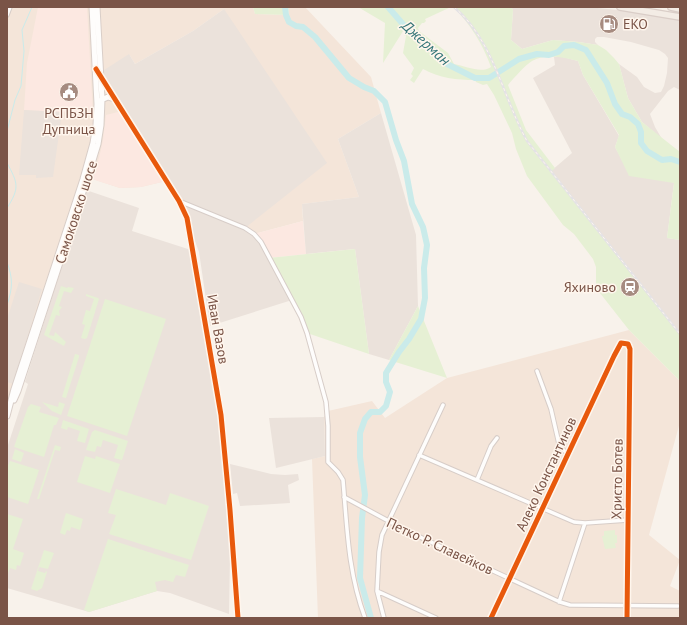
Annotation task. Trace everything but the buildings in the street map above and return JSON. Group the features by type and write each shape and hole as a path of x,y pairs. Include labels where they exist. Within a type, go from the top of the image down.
{"main road":[{"name":"Самоковско шосе","path":"7,416 14,389 89,160 96,125 97,104 92,7"},
{"name":"Самоковско шосе","path":"9,410 18,391 94,161 101,125 102,99 97,7"},
{"path":"620,7 680,17"},
{"path":"638,7 680,14"},
{"path":"671,7 680,8"},
{"path":"97,104 108,96 114,99"}],"street":[{"path":"7,15 10,7"},
{"name":"Иван Вазов","path":"96,69 179,201 189,225 221,415 238,618"},
{"path":"179,201 245,228 254,234 261,242 301,316 326,402 328,462 342,476 347,541 354,583 365,618"},
{"name":"Алеко Константинов","path":"491,618 618,347 621,343 625,343"},
{"name":"Христо Ботев","path":"625,343 628,344 630,349 627,618"},
{"path":"536,371 551,409 559,444 568,454"},
{"path":"384,618 377,591 379,552 382,535 443,405"},
{"path":"477,480 491,446 497,438"},
{"path":"419,454 574,522 585,523 628,520"},
{"name":"Петко Р. Славейков","path":"344,497 388,522 559,602 570,605 678,606"},
{"path":"559,602 585,523"},
{"path":"377,591 436,618"}],"shaded area":[{"path":"7,7 253,7 255,14 289,15 289,7 305,7 371,77 381,113 338,139 359,197 302,204 303,221 254,234 245,228 224,9 193,31 135,64 129,54 166,181 141,187 120,188 83,176 7,406"},
{"path":"38,7 87,7 93,114 24,110 27,63"},
{"path":"511,7 587,7 680,18 680,90 674,87 668,91 650,114 662,139 642,122 628,98 619,64 637,77 644,87 655,93 661,92 667,73 668,58 665,54 659,50 631,42 604,37 597,37 595,39 595,42 598,45 553,40 522,49 511,40 513,10"},
{"path":"224,9 327,163 245,228 258,238 292,300 210,326 199,252 184,211 101,77 101,72 129,54 135,64 193,31"},
{"path":"554,57 563,57 578,61 583,75 619,136 615,147 621,158 674,183 667,238 680,240 680,334 551,171 572,153 533,78 555,65"},
{"path":"24,110 62,112 53,177 36,178 36,175 19,175"},
{"path":"122,111 166,181 141,187 120,188 92,179 103,140 106,115"},
{"path":"381,113 416,235 418,306 389,360 369,354 355,249 306,254 302,204 359,197 338,139"},
{"path":"86,190 139,208 132,231 191,250 219,418 230,556 229,614 170,593 157,591 89,612 7,588 7,448 28,384 25,382"},
{"path":"303,221 306,254 269,258 254,234"},
{"path":"19,282 42,289 13,384 7,382 7,319"},
{"path":"629,330 680,381 680,422 649,535 680,560 670,586 680,591 680,618 318,618 312,459 325,456 324,417 328,411 372,401 385,418 447,378"},
{"path":"324,417 325,456 276,468 269,418"},
{"path":"230,464 271,474 298,474 299,480 288,485 290,503 240,506 237,493 233,494"}],"green space":[{"path":"253,7 289,7 288,15 255,14"},
{"path":"358,7 451,7 425,19 426,21 418,28 419,31 448,53 454,64 478,70 491,67 475,35 465,20 453,7 511,7 513,10 511,40 522,49 553,40 579,42 598,45 614,58 619,64 628,98 642,122 680,152 680,240 667,238 674,183 629,176 615,147 619,135 583,75 578,61 555,56 537,59 526,65 508,85 526,130 555,168 551,172 680,334 680,381 629,330 596,288 596,267 593,259 574,234 563,225 527,176 516,149 512,133 494,95 487,84 483,85 475,80 455,79 442,76 423,69 414,83 410,80 413,76 411,74 414,68 403,53 406,36 404,35 405,28 383,63 385,23"},
{"path":"355,249 369,354 307,333 269,258"},
{"path":"61,286 74,288 71,293 64,291 59,306 62,307 59,311 60,316 56,315 49,335 54,336 55,332 66,342 64,346 44,335"},
{"path":"86,294 99,299 87,338 85,339 81,338 85,325 82,324 86,310 90,311 94,299 86,296"},
{"path":"105,299 166,319 127,436 67,416"},
{"path":"418,306 447,378 389,360"},
{"path":"75,354 79,355 79,357 66,398 62,397"},
{"path":"42,402 58,407 59,402 65,404 61,415 52,411"},
{"path":"31,404 41,407 39,412 59,418 56,425 54,425 44,457 14,447 28,407"},
{"path":"63,420 89,429 85,443 77,441 80,431 68,427 67,430 61,428"},
{"path":"95,430 128,441 122,460 114,458 118,445 103,440 101,447 97,446 95,452 86,450 92,432"},
{"path":"55,445 61,447 60,451 55,450 39,499 37,499"},
{"path":"15,449 24,453 21,462 12,459"},
{"path":"85,456 95,459 96,456 120,464 110,493 77,482"},
{"path":"10,461 39,470 28,504 7,497 7,468"},
{"path":"116,489 166,505 170,493 209,506 191,560 109,534 116,515 108,513"},
{"path":"66,513 83,519 80,530 71,527 70,531 67,530 65,535 60,533"},
{"path":"7,514 23,519 13,549 24,553 20,566 17,565 16,570 10,568 7,576"},
{"path":"615,530 615,535 617,535 617,543 615,543 616,548 605,549 602,536 604,536 604,531"},
{"path":"108,539 189,565 185,577 176,575 173,582 165,580 155,582 157,591 89,612 84,610"},
{"path":"44,550 54,553 48,569 39,567 38,571 45,573 46,571 47,572 42,588 37,591 31,589"}],"waterway":[{"path":"7,131 15,100 21,86 24,51 22,30 32,7"},
{"path":"285,7 289,22 296,26 303,27 315,37 349,78 374,91 385,102 404,161 412,204 423,227 427,245 424,268 425,298 421,319 386,373 386,382 390,392 386,406 380,412 371,412 365,419 360,433 360,457 365,495 362,518 360,578 371,618"},
{"name":"Джерман","path":"388,7 409,31 419,40 428,44 447,64 475,78 489,78 519,59 537,54 549,55 558,52 564,46 574,45 586,50 607,83 615,104 622,114 630,117 638,124 641,132 641,143 647,151 662,160 671,159 680,162"},
{"path":"7,163 16,186 14,195 7,208"},
{"path":"7,262 12,283 7,305"}],"railway":[{"path":"454,7 468,21 479,36 527,141 680,334"}],"cycle path":[{"path":"96,69 179,201 187,218 221,415 238,618"},
{"path":"491,618 621,343 628,344 630,349 627,618"}],"place":[{"name":"EKO","path":"609,24"},
{"name":"РСПБЗН Дупница","path":"69,92"},
{"name":"Яхиново","path":"630,287"}]}
